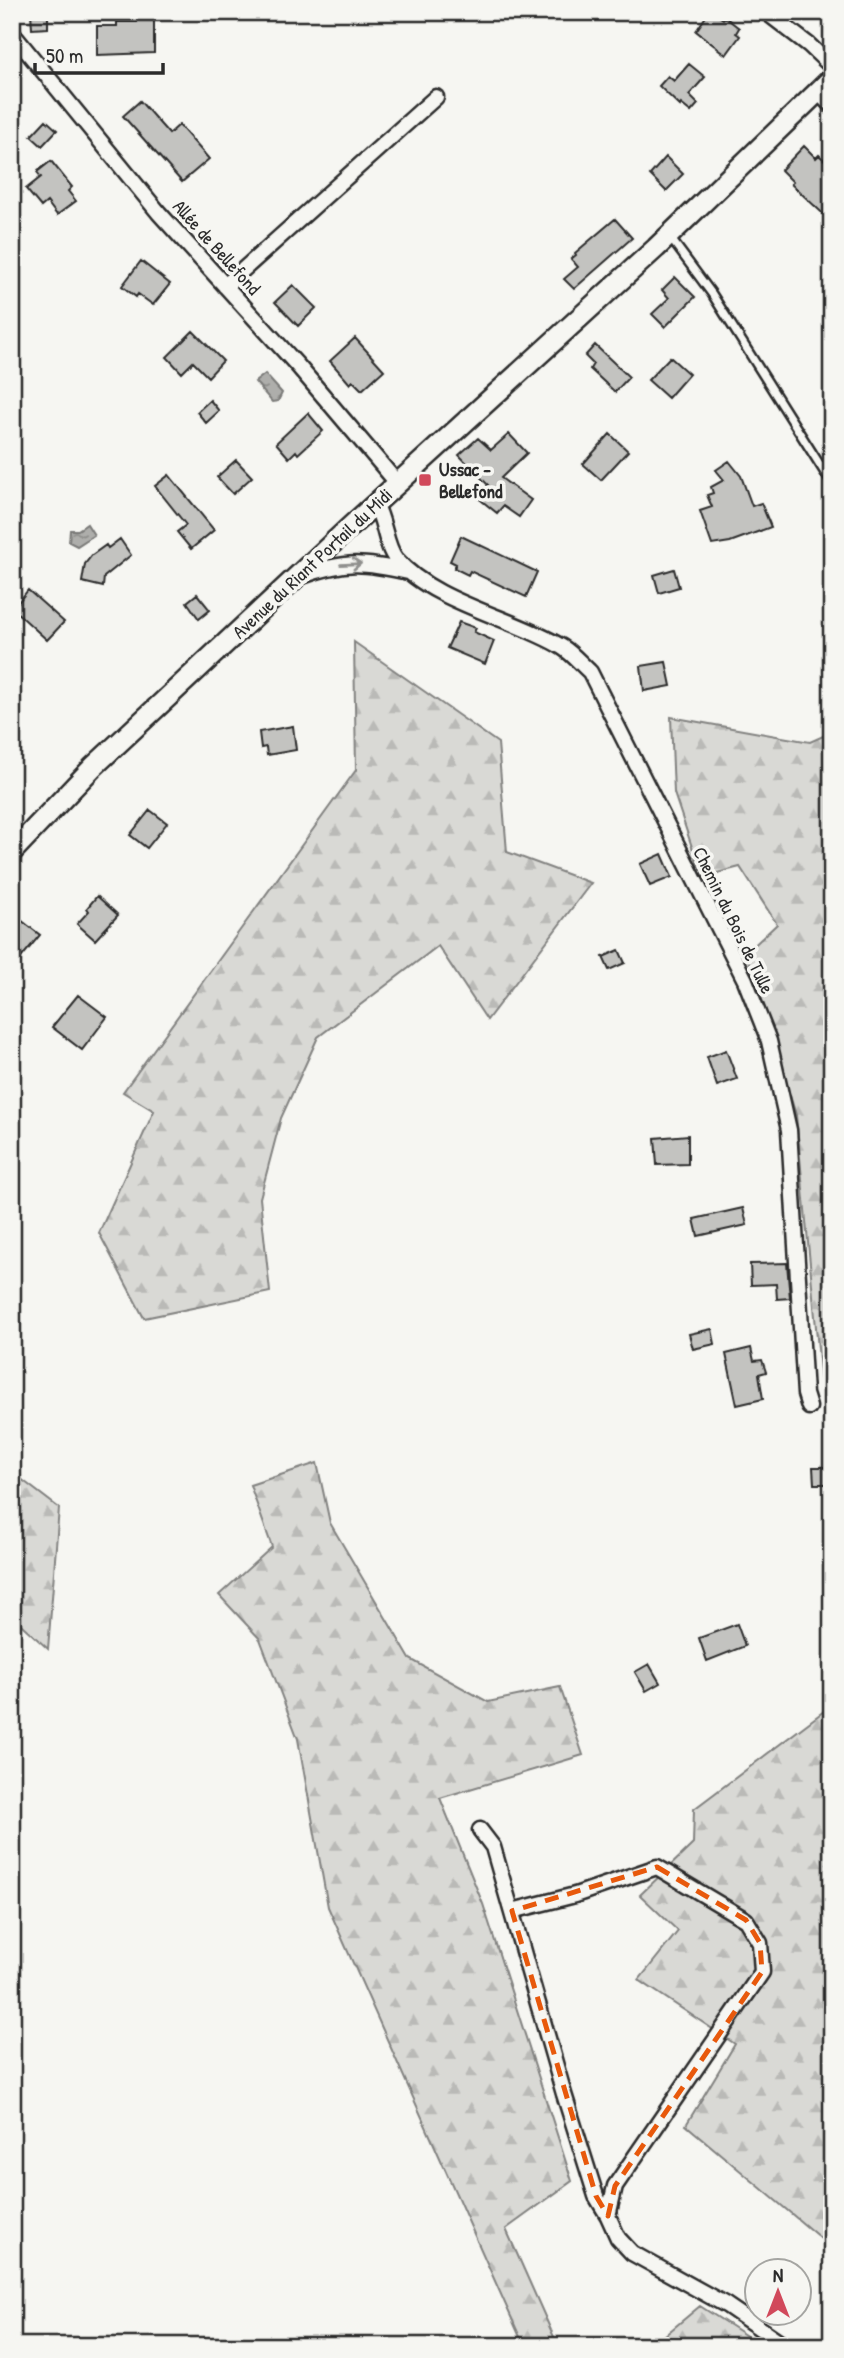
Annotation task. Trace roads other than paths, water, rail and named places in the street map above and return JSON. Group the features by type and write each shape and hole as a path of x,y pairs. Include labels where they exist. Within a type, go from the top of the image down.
{"main road":[{"name":"Avenue du Riant Portail du Midi","path":"12,852 93,767 294,579 827,92"}],"street":[{"path":"766,12 832,67"},
{"name":"Allée de Bellefond","path":"12,33 159,213 298,366 398,484"},
{"path":"225,286 436,97"},
{"name":"Chemin du Bois de Tulle","path":"375,504 381,514 393,556 409,572 447,596 563,647 590,672 744,980 769,1041 789,1130 805,1394 809,1407"},
{"name":"Chemin du Bois de Tulle","path":"294,579 344,564 372,564 409,572"},
{"path":"480,1830 493,1847 596,2196 618,2238 632,2253 726,2305 786,2346"},
{"path":"512,1911 575,1895 657,1867 746,1920 760,1943 762,1972 615,2186 608,2216"}],"lane":[{"path":"669,236 712,294 832,484"}],"water":[{"path":"265,374 282,393 278,401 272,402 255,382"},
{"path":"87,524 94,535 77,546 69,542 70,530 78,530"}],"place":[{"name":"Ussac - Bellefond","path":"425,480"}]}
